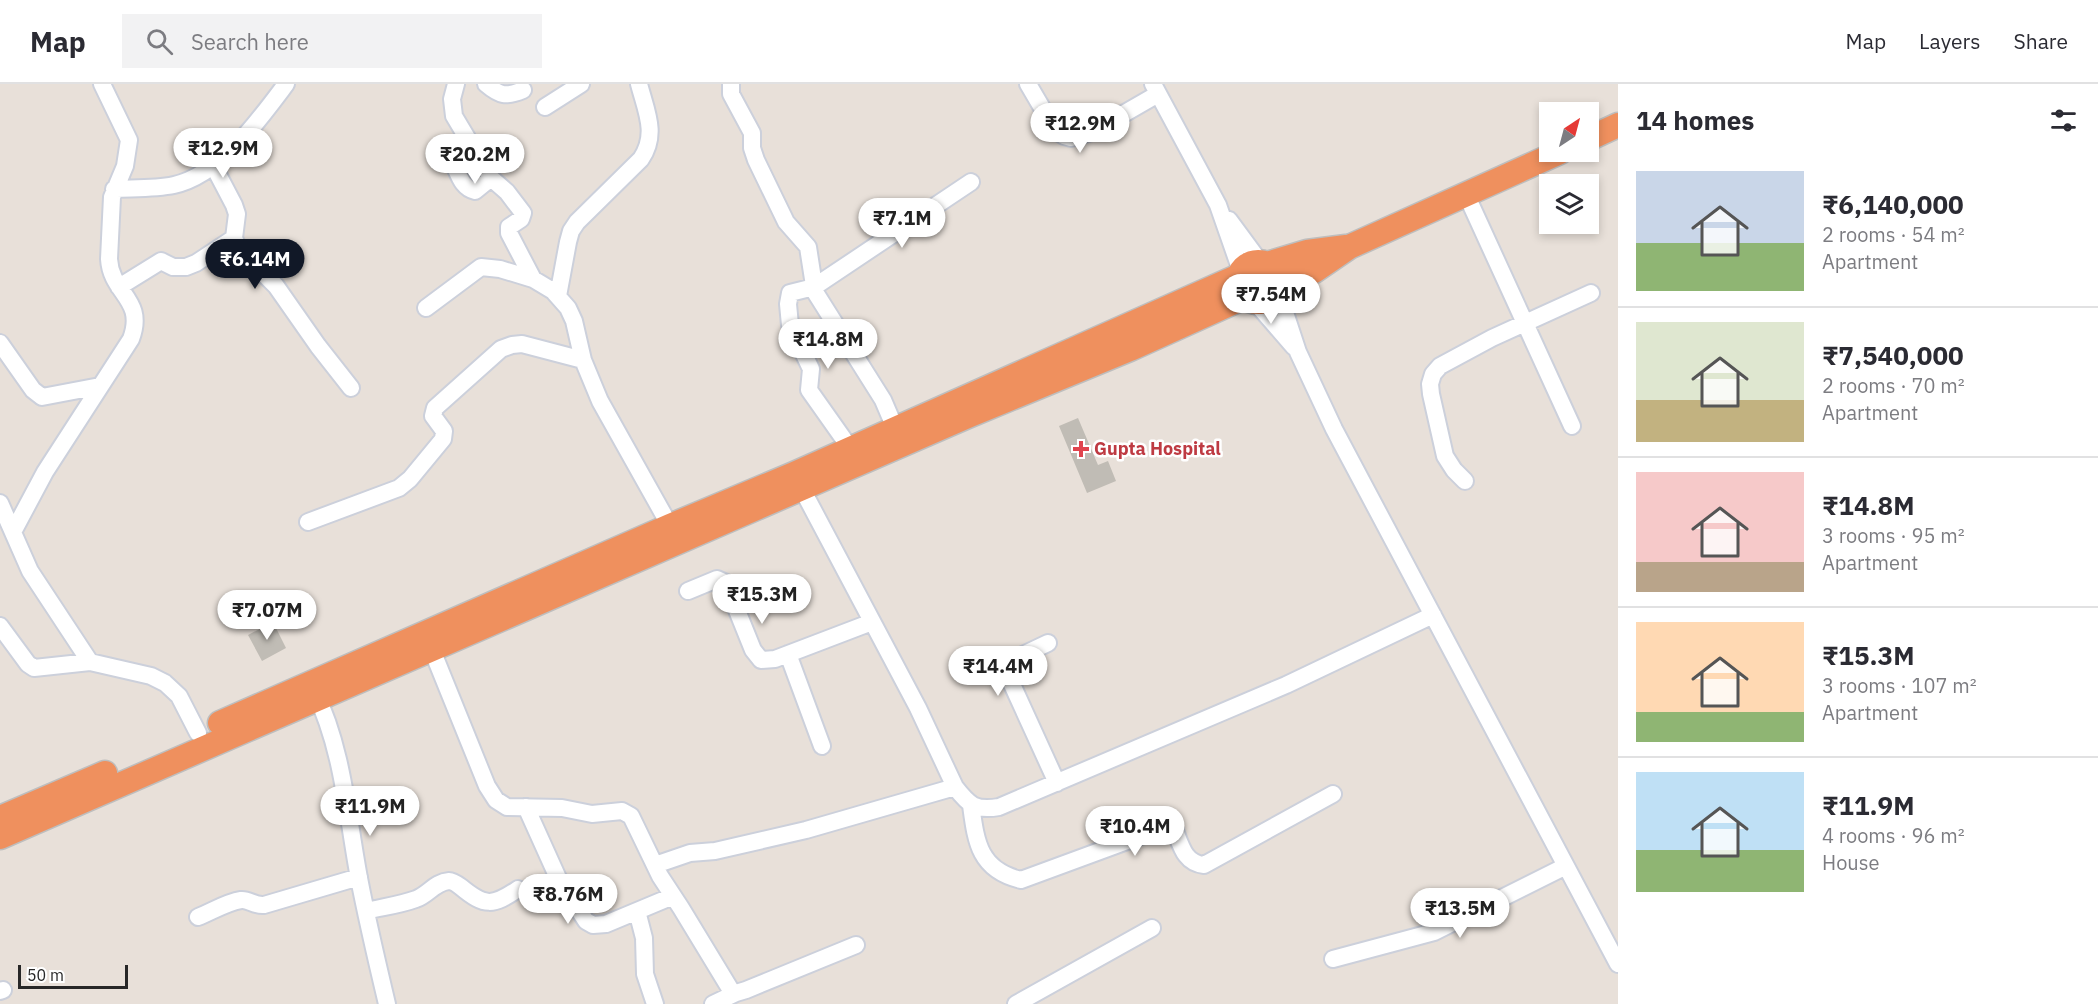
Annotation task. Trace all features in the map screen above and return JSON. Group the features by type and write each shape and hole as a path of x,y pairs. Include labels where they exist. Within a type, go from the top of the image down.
{"highway":[{"path":"1599,134 1618,125"},
{"path":"0,818 198,733 432,650 970,415 1130,349 1258,281 1307,252 1349,247 1539,161"},
{"path":"0,837 670,526 895,428 1258,281"}],"street":[{"path":"7,526 45,472 136,326 136,316 109,268 111,206 114,189 125,166 129,140 102,84"},
{"path":"456,84 452,99 454,116 491,178 507,192 523,213 521,219 510,227 509,233 533,279"},
{"path":"486,84 500,94 508,96 523,90"},
{"path":"545,107 581,84"},
{"path":"558,296 571,231 648,149 650,127 639,84"},
{"path":"731,84 733,99 752,133 752,148 756,160 786,222 808,246 814,287 883,400 895,428"},
{"path":"1028,84 1055,130 1071,138 1092,132 1156,89 1298,352 1334,429 1618,964"},
{"path":"114,189 174,185 202,174 234,147 279,87"},
{"path":"213,165 234,205 237,214 234,238 243,254 276,286 351,388"},
{"path":"454,165 464,184 471,190 474,191 491,178"},
{"path":"850,448 809,390 811,369 790,325 788,304 790,293 814,287 971,182"},
{"path":"1466,194 1572,426"},
{"path":"119,287 161,261 181,268 196,263 234,238"},
{"path":"426,308 481,267 500,269 533,279 558,296 574,321 583,360 613,427 670,526"},
{"path":"1258,281 1298,352"},
{"path":"1465,482 1445,456 1431,394 1430,384 1433,374 1440,366 1491,338 1591,293"},
{"path":"0,343 33,390 42,397 100,386"},
{"path":"308,522 391,492 406,483 443,438 444,431 433,416 435,408 501,349 522,344 583,360"},
{"path":"802,489 918,708 955,786 971,805 978,808 999,807 1057,783 1286,685 1433,615"},
{"path":"0,503 7,526 30,571 90,662"},
{"path":"688,591 717,579 726,583 758,657 766,661 872,622"},
{"path":"0,626 27,664 34,668 90,662 159,679 179,696 198,733"},
{"path":"1048,643 1008,662 1005,669 1057,783"},
{"path":"432,650 487,786 501,804 507,807 562,808 592,814 626,812 635,821 655,865 729,989 736,993"},
{"path":"788,654 822,746"},
{"path":"315,691 331,732 346,794 358,877 387,1004"},
{"path":"655,865 690,853 715,851 806,831 955,786"},
{"path":"971,805 977,845 982,854 999,872 1021,880 1166,826 1174,828 1188,860 1204,865 1333,794"},
{"path":"526,807 558,878 586,921 593,925 606,924 673,896"},
{"path":"1333,959 1434,932 1566,866"},
{"path":"198,917 239,900 255,906 264,905 358,877"},
{"path":"366,911 417,899 438,885 449,881 455,882 472,897 490,903 501,900 518,889"},
{"path":"637,911 644,938 645,974 656,1004"},
{"path":"1017,1004 1152,928"},
{"path":"714,1004 856,945"}],"building":[{"path":"1078,418 1098,465 1108,461 1116,481 1087,493 1059,426"},
{"path":"273,622 286,648 262,661 248,635"}],"place":[{"name":"Gupta Hospital","path":"1081,449"}]}
